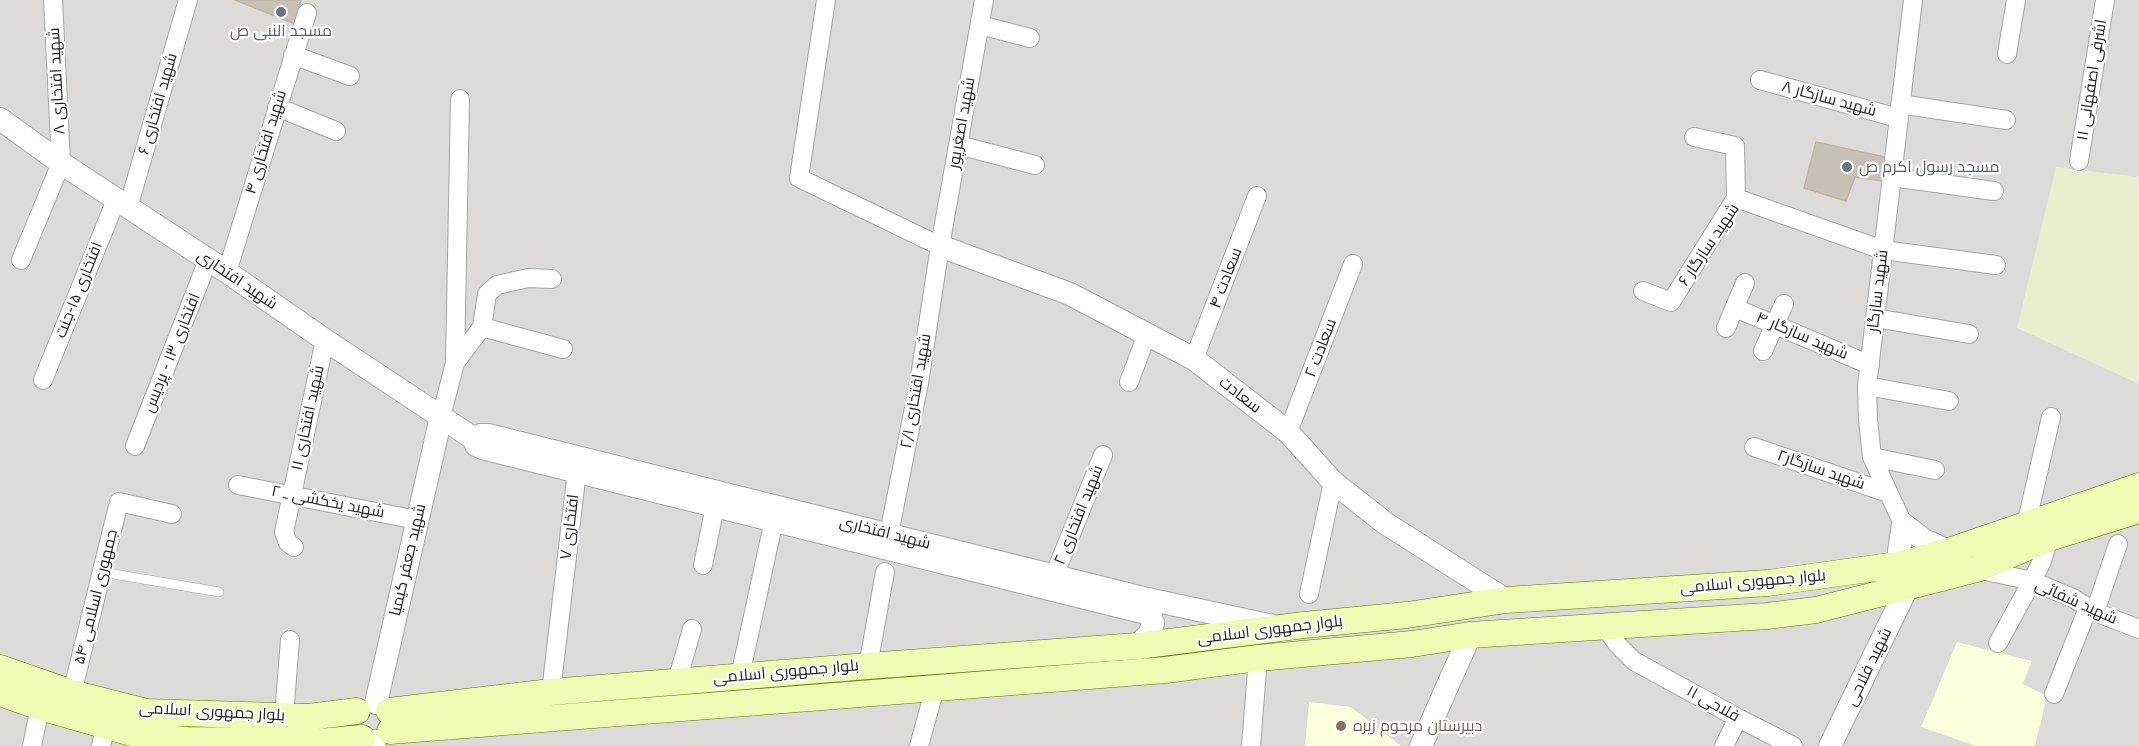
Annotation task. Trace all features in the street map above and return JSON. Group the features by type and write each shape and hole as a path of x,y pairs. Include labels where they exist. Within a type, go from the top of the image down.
{"main road":[{"name":"بلوار جمهوری اسلامی","path":"0,668 72,693 147,712 319,717 375,726 1165,670 1258,658 1412,644 1470,635 1767,616 1816,610 1902,576 1949,551 2138,490"},
{"name":"بلوار جمهوری اسلامی","path":"0,693 40,707 104,736 142,736 186,743 319,742 375,726 551,692 1137,646 1407,615 1506,600 1767,583 1813,576 1902,576 1977,569 2049,538 2138,490"},
{"path":"1813,576 1806,587 1810,605 1816,610"},
{"path":"1767,583 1775,587 1778,592 1776,607 1767,616"},
{"path":"1407,615 1400,621 1398,631 1403,640 1412,644"},
{"path":"1351,621 1361,626 1365,636 1361,645 1351,650"},
{"path":"319,717 327,721 330,731 319,742"}],"street":[{"name":"شهید افتخاری ۸","path":"53,0 61,163"},
{"name":"شهید افتخاری ۶","path":"122,204 188,0"},
{"path":"826,0 799,178 940,246"},
{"name":"شهید اصغرپور","path":"940,246 984,0"},
{"name":"شهید سازگار","path":"1913,0 1875,318 1868,386 1868,420 1872,457 1903,524 1924,540 1949,551"},
{"path":"2007,54 2016,0"},
{"name":"اشرفی اصفهانی ۱۱","path":"2079,161 2105,0"},
{"name":"شهید افتخاری ۴","path":"218,266 277,107 307,13"},
{"path":"980,25 1030,38"},
{"path":"293,55 350,76"},
{"name":"شهید سازگار ۸","path":"1760,80 1899,111 2006,120"},
{"path":"441,417 455,363 460,99"},
{"path":"277,107 336,131"},
{"name":"شهید افتخاری","path":"0,119 61,163 441,417 482,438 889,534 1054,576 1138,604 1283,628"},
{"path":"1694,137 1735,146 1737,198"},
{"path":"958,146 1035,165"},
{"path":"21,260 61,163"},
{"path":"1892,177 1994,191"},
{"name":"سعادت ۴","path":"1194,359 1257,196"},
{"name":"شهید سازگار ۶","path":"1643,291 1671,302 1737,198 1883,250 1995,265"},
{"name":"افتخاری ۱۵-جنت","path":"43,380 122,204"},
{"name":"سعادت","path":"940,246 1070,294 1194,359 1288,432 1333,482 1385,523 1506,600"},
{"name":"شهید افتخاری ۲/۱","path":"889,534 919,383 940,246"},
{"name":"سعادت ۲","path":"1288,432 1353,264"},
{"name":"افتخاری ۱۳ - پردیس","path":"135,446 218,266"},
{"path":"455,363 482,327 487,294 497,285 528,278 552,279"},
{"path":"1726,328 1745,282"},
{"path":"1763,351 1784,304"},
{"name":"شهید سازگار ۴","path":"1735,308 1870,365"},
{"path":"1875,318 1969,334"},
{"path":"482,327 563,349"},
{"path":"1129,382 1147,334"},
{"name":"شهید افتخاری ۱۱","path":"294,547 288,543 284,532 325,340"},
{"path":"1868,386 1949,400"},
{"name":"شهید جعفر کیمیا","path":"375,726 417,520 441,417"},
{"path":"2026,525 2051,417"},
{"path":"482,438 476,445 482,448 715,506 1138,604 1150,614 1154,623 1150,633 1137,646"},
{"name":"شهید سازگار۲","path":"1754,447 1888,493"},
{"name":"شهید افتخاری ۲","path":"1054,576 1103,454"},
{"path":"1872,457 1935,470"},
{"name":"افتخاری ۷","path":"551,692 577,471"},
{"path":"1309,594 1333,482"},
{"name":"شهید یخکشی ـ ۲","path":"238,485 417,520"},
{"name":"جمهوری اسلامی ۵۴","path":"72,693 119,502 172,514"},
{"path":"703,566 715,506"},
{"path":"740,676 774,520"},
{"name":"شهید فلاحی","path":"1830,746 1902,576 1903,524"},
{"path":"1998,643 2042,561 2049,538"},
{"path":"2054,694 2118,544"},
{"name":"شهید شفائی","path":"1977,569 2032,581 2073,598 2091,610 2139,629"},
{"path":"868,666 885,572"},
{"name":"فلاحی ۱۱","path":"1606,627 1617,644 1634,661 1793,746"},
{"path":"677,681 692,629"},
{"path":"1421,746 1470,635"},
{"path":"284,716 290,640"},
{"path":"1251,746 1258,658"},
{"path":"919,746 935,688"},
{"path":"32,746 40,707"},
{"path":"1724,746 1738,718"}],"lane":[{"path":"102,572 219,592"}],"shaded area":[{"path":"0,0 2139,0 2139,746 0,746"},
{"path":"2056,167 2139,177 2139,384 2017,328"},
{"path":"1957,642 2032,661 2023,684 2047,696 2035,746 1976,746 1921,727"},
{"name":"دبیرستان مرحوم زیره","path":"1309,702 1351,707 1401,746 1305,746"}],"building":[{"name":"مسجد النبی ص","path":"235,0 301,0 295,24"},
{"name":"مسجد رسول اکرم ص","path":"1816,142 1885,157 1882,181 1855,177 1846,201 1804,188"}],"place":[{"name":"مسجد النبی ص","path":"281,12"},
{"name":"مسجد رسول اکرم ص","path":"1847,167"},
{"name":"دبیرستان مرحوم زیره","path":"1341,726"}]}
